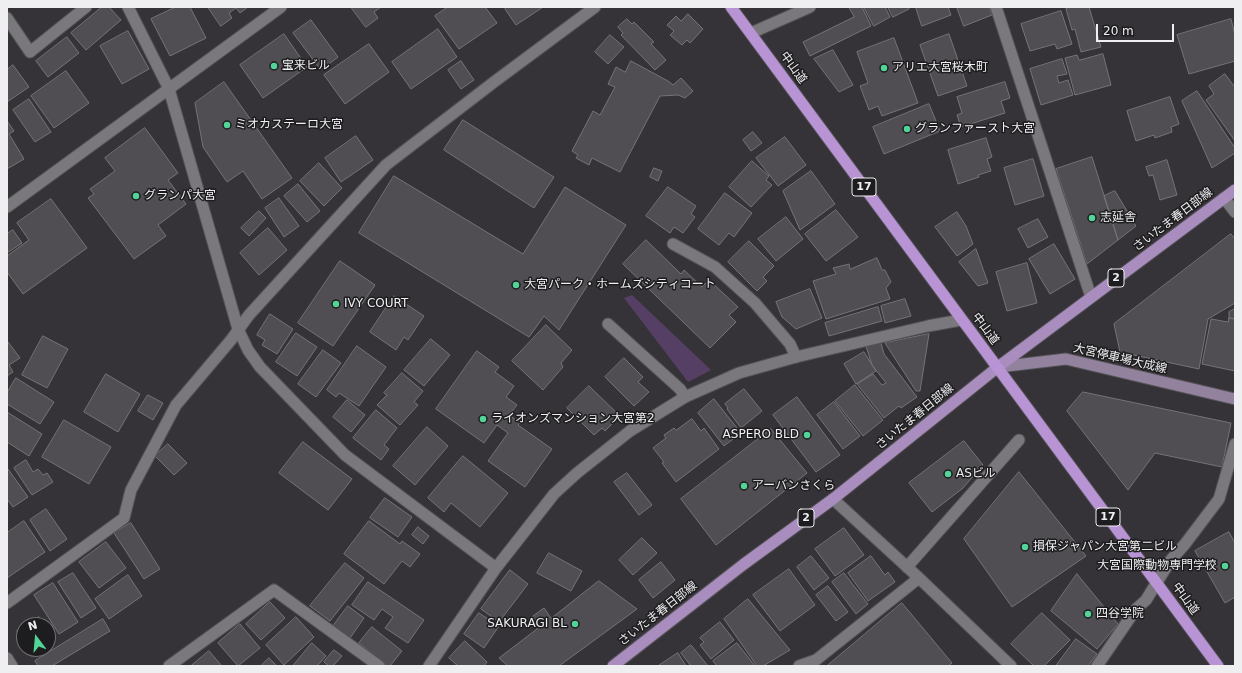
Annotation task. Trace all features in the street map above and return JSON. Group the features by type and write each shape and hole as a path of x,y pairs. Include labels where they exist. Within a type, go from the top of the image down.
{"highway":[{"name":"中山道","path":"731,7 1218,666"}],"main road":[{"name":"さいたま春日部線","path":"613,666 744,564 833,499 998,367 1235,190"},
{"name":"大宮停車場大成線","path":"998,367 1066,359 1235,399"}],"street":[{"path":"7,18 30,52 86,7"},
{"path":"128,7 169,89 238,329 248,350 260,367 345,455 496,568"},
{"path":"7,207 281,7"},
{"path":"7,604 124,518 131,490 176,405 249,315 386,165 595,7"},
{"path":"751,33 810,7"},
{"path":"996,7 1091,297"},
{"path":"1224,198 1235,212"},
{"path":"673,244 715,267 755,304 790,344 796,357"},
{"path":"429,666 496,568 554,494 577,473 630,431 685,397 739,373 796,357 928,326 961,320"},
{"path":"608,324 680,389 685,397"},
{"path":"907,567 1019,440"},
{"path":"1097,666 1136,609 1146,600 1170,561 1219,500 1235,444"},
{"path":"833,499 919,578 1011,666"},
{"path":"798,666 816,660 919,578"},
{"path":"169,666 274,590 379,666"},
{"path":"7,658 12,666"}],"shaded area":[{"path":"632,295 711,370 688,382 624,298"}],"building":[{"path":"102,7 109,7 121,20 86,50 71,33"},
{"path":"176,7 190,7 206,38 170,56 151,19"},
{"path":"208,7 248,7 240,13 236,8 229,13 232,18 221,26"},
{"path":"351,7 381,7 374,12 378,18 366,27"},
{"path":"448,7 485,7 497,23 459,49 435,16"},
{"path":"507,7 543,7 516,25 505,9"},
{"path":"849,7 862,7 871,26 810,56 803,42 854,17"},
{"path":"864,7 885,7 890,17 874,26"},
{"path":"888,7 908,7 909,9 893,17"},
{"path":"916,7 948,7 951,15 922,26"},
{"path":"957,7 989,7 992,15 964,26"},
{"path":"1071,7 1089,7 1101,47 1081,52 1075,29 1072,30 1066,9"},
{"path":"1061,11 1072,44 1057,49 1055,44 1030,51 1021,24"},
{"path":"688,14 703,29 690,43 687,40 682,45 670,35 674,31 667,25 676,16 681,21"},
{"path":"627,19 632,24 634,22 654,42 651,44 666,60 655,70 621,35 623,33 618,27"},
{"path":"1231,19 1235,35 1235,61 1189,74 1177,35"},
{"path":"311,20 338,57 321,70 293,33"},
{"path":"438,29 457,57 411,89 392,62"},
{"path":"128,31 149,69 122,84 100,46"},
{"name":"宝来ビル","path":"284,34 307,67 263,98 240,65"},
{"path":"949,34 967,86 938,96 920,45"},
{"path":"610,35 624,47 608,64 595,52"},
{"path":"67,37 79,53 48,77 36,61"},
{"name":"アリエ大宮桜木町","path":"894,38 918,103 882,116 878,106 869,110 860,86 868,83 857,52"},
{"path":"369,44 389,72 345,104 324,75"},
{"path":"833,50 853,85 839,92 814,59"},
{"path":"1103,54 1111,85 1075,95 1065,58 1077,55 1079,60"},
{"path":"1062,59 1067,74 1057,76 1059,83 1068,80 1073,95 1041,105 1030,69"},
{"path":"461,61 474,80 461,89 448,70"},
{"path":"631,61 673,85 681,78 693,91 685,98 678,95 660,96 620,172 592,158 589,165 576,158 578,155 572,151 593,111 600,115 615,87 608,84 616,67 625,72"},
{"path":"13,65 29,87 7,102 7,70"},
{"path":"66,71 89,103 54,128 31,96"},
{"path":"1225,74 1235,86 1235,141 1206,100 1214,94 1209,86"},
{"name":"ミオカステーロ大宮","path":"224,82 292,178 262,199 243,171 227,182 203,147 195,103"},
{"path":"1005,82 1010,98 1001,101 1005,113 961,127 957,115 962,113 957,97"},
{"path":"1197,91 1235,148 1235,153 1212,168 1182,101"},
{"path":"1170,97 1179,124 1171,127 1172,132 1155,138 1154,135 1136,141 1127,111"},
{"path":"29,99 51,132 35,142 13,110"},
{"name":"グランファースト大宮","path":"929,104 940,131 884,154 873,127"},
{"path":"463,120 554,177 534,208 444,150"},
{"path":"7,121 14,131 9,134 24,159 7,169"},
{"name":"グランパ大宮","path":"145,128 178,173 168,180 186,204 158,225 166,236 134,259 88,198 94,194 90,189 115,171 105,158"},
{"path":"753,132 762,143 751,151 743,140"},
{"path":"356,136 373,160 341,182 325,158"},
{"path":"785,137 806,165 778,186 756,158"},
{"path":"986,138 992,157 987,159 991,171 958,184 948,150"},
{"name":"志延舎","path":"1092,157 1118,240 1087,264 1056,169"},
{"path":"1033,159 1044,196 1015,205 1004,168"},
{"path":"1167,160 1177,195 1160,200 1153,175 1149,176 1146,167"},
{"path":"752,161 769,176 766,180 772,185 751,207 729,187"},
{"path":"319,163 342,188 324,206 300,181"},
{"path":"654,168 662,171 658,181 650,177"},
{"path":"811,171 835,204 800,230 783,191"},
{"name":"大宮パーク・ホームズシティコート","path":"394,176 523,254 565,187 626,225 559,330 544,316 529,337 359,233"},
{"path":"298,184 320,211 307,222 284,196"},
{"path":"668,187 696,206 691,214 695,217 683,233 674,227 670,233 646,216"},
{"path":"1115,191 1136,226 1118,240 1104,196"},
{"path":"725,193 752,213 734,237 729,233 719,245 698,229"},
{"path":"279,198 299,226 284,237 265,208"},
{"path":"51,199 87,248 23,294 7,272 7,256 29,240 17,223"},
{"path":"836,210 858,237 826,261 805,234"},
{"path":"259,211 266,218 249,236 241,228"},
{"path":"957,212 966,226 973,244 957,256 935,227"},
{"path":"786,217 803,239 776,261 758,239"},
{"path":"1038,219 1048,237 1028,248 1018,229"},
{"path":"268,228 287,250 259,275 240,253"},
{"path":"13,230 22,243 7,253 7,234"},
{"path":"1231,234 1235,239 1235,303 1208,319 1199,369 1120,352 1114,324"},
{"path":"646,240 681,274 684,270 702,287 709,280 738,307 729,315 736,322 710,348 623,264"},
{"path":"749,241 774,266 763,277 767,281 757,291 728,262"},
{"path":"1054,244 1075,279 1050,294 1029,259"},
{"path":"976,249 988,283 978,286 959,262"},
{"path":"877,258 882,270 885,270 891,282 886,288 890,299 826,319 813,281 836,274 833,268 849,264 850,269"},
{"name":"IVY COURT","path":"340,261 375,285 333,346 298,323"},
{"path":"1027,263 1037,303 1007,311 996,272"},
{"path":"810,289 822,318 796,329 782,317 776,302"},
{"path":"394,296 424,316 408,340 404,337 396,350 370,332"},
{"path":"905,299 911,316 885,323 881,306"},
{"path":"878,307 882,321 829,336 825,323"},
{"path":"1235,309 1235,319 1229,318 1229,312"},
{"path":"270,314 293,329 277,354 262,345 265,340 257,335"},
{"path":"1229,318 1235,319 1235,371 1202,364 1211,319 1228,322"},
{"path":"546,325 572,350 561,363 563,367 543,390 512,361"},
{"path":"296,333 317,347 297,376 276,362"},
{"path":"929,334 920,391 916,391 885,343"},
{"path":"43,336 68,349 47,388 22,375"},
{"path":"431,339 450,355 424,386 404,370"},
{"path":"7,342 20,358 9,365 13,372 7,376"},
{"path":"881,343 884,354 917,397 901,408 899,406 884,418 857,384 873,374 882,385 886,383 872,365 866,346"},
{"path":"357,346 386,367 359,406 339,393 336,397 327,390"},
{"path":"323,350 341,363 316,397 298,384"},
{"name":"ライオンズマンション大宮第2","path":"477,351 499,367 495,372 514,386 506,397 517,405 509,415 520,423 518,425 552,449 525,487 488,461 508,433 497,425 484,443 436,409"},
{"path":"864,352 876,371 856,384 844,364"},
{"path":"624,358 643,377 638,382 649,392 634,406 605,377"},
{"path":"402,373 423,391 414,402 418,405 400,425 377,405 387,395 384,393"},
{"path":"106,374 140,394 118,432 84,412"},
{"path":"16,378 54,402 40,424 7,404 7,393"},
{"path":"855,385 883,420 863,436 835,401"},
{"path":"589,386 620,416 605,431 602,428 594,435 567,408"},
{"path":"744,389 762,411 741,428 725,404"},
{"path":"1083,392 1231,423 1222,467 1155,453 1128,490 1067,411"},
{"path":"148,395 163,403 153,420 138,411"},
{"name":"ASPERO BLD","path":"797,397 840,455 816,472 773,415"},
{"path":"714,399 741,433 724,446 698,413"},
{"path":"347,400 365,415 351,432 333,417"},
{"path":"834,402 860,436 843,449 817,415"},
{"path":"376,410 397,428 384,445 389,449 381,460 353,438"},
{"path":"7,412 42,434 29,456 7,442"},
{"path":"692,419 701,431 704,428 719,449 676,482 662,463 664,462 653,448 666,438 664,435 674,428 676,430"},
{"path":"64,420 111,447 89,484 42,457"},
{"path":"427,427 448,446 415,485 393,466"},
{"name":"アーバンさくら","path":"771,429 807,473 716,545 681,499"},
{"name":"ASビル","path":"964,441 983,465 963,488 932,512 909,483"},
{"path":"303,442 352,479 328,510 279,473"},
{"path":"168,444 187,463 174,475 155,456"},
{"path":"463,456 508,493 480,527 451,503 444,512 428,498"},
{"path":"26,460 33,472 38,469 43,475 47,473 53,482 32,495 14,468"},
{"path":"7,469 28,497 13,507 7,499"},
{"name":"損保ジャパン大宮第二ビル","path":"1019,472 1086,556 1012,607 964,539"},
{"path":"627,473 652,505 639,515 614,482"},
{"path":"385,498 412,517 398,537 370,518"},
{"path":"46,509 67,539 50,551 30,520"},
{"path":"24,521 45,552 7,578 7,533"},
{"path":"369,521 400,544 402,541 420,554 410,567 402,561 384,584 344,554"},
{"path":"131,523 160,569 144,579 114,533"},
{"path":"418,527 429,536 423,544 412,535"},
{"path":"844,528 864,555 835,576 815,549"},
{"path":"1229,532 1235,543 1235,597 1225,603 1195,551"},
{"path":"642,538 657,553 633,575 619,560"},
{"path":"106,542 126,568 99,588 79,562"},
{"path":"549,553 582,571 571,591 537,573"},
{"path":"811,556 829,578 814,590 797,567"},
{"path":"871,556 885,575 888,572 895,582 868,601 848,573"},
{"path":"661,562 675,580 653,598 639,580"},
{"path":"345,563 364,578 330,621 310,606"},
{"path":"789,569 815,605 780,631 753,595"},
{"path":"510,570 528,584 499,622 481,609"},
{"path":"73,573 96,608 81,618 58,582"},
{"path":"844,573 868,604 856,614 832,582"},
{"path":"1077,574 1118,624 1097,649 1051,611"},
{"path":"128,575 142,596 109,619 95,599"},
{"name":"SAKURAGI BL","path":"599,581 637,609 559,666 508,666 499,658 537,629 529,619 544,608 551,618"},
{"path":"368,582 424,620 408,643 385,628 393,617 382,609 374,620 352,605"},
{"path":"53,583 78,622 59,634 56,629 56,617 48,617 34,595"},
{"path":"828,586 848,612 836,621 816,595"},
{"path":"748,599 790,650 763,666 757,666 724,619"},
{"path":"270,602 285,618 261,640 246,624"},
{"path":"902,603 952,663 948,666 827,666"},
{"path":"348,606 364,618 348,641 331,629"},
{"path":"479,613 499,626 484,648 464,634"},
{"path":"1042,613 1070,640 1044,666 1034,666 1011,644"},
{"path":"296,617 314,637 284,665 266,645"},
{"path":"103,619 110,631 52,666 38,666 35,661 41,657 56,657 56,648"},
{"path":"720,622 734,640 711,659 700,645 704,642 700,638"},
{"path":"240,624 260,648 238,666 218,643"},
{"path":"372,627 402,651 390,666 387,666 359,643"},
{"path":"1076,639 1097,654 1088,666 1056,666"},
{"path":"465,641 487,662 484,666 458,666 449,658"},
{"path":"312,643 326,656 317,666 293,666"},
{"path":"737,643 755,666 717,666 713,661"},
{"path":"691,645 708,666 691,666 681,653"},
{"path":"334,650 342,656 333,666 329,666 324,662"},
{"path":"209,651 222,666 191,666"},
{"path":"678,653 686,666 658,666"},
{"path":"269,658 277,666 261,666"}],"place":[{"name":"宝来ビル","path":"274,66"},
{"name":"アリエ大宮桜木町","path":"884,68"},
{"name":"ミオカステーロ大宮","path":"227,125"},
{"name":"グランファースト大宮","path":"907,129"},
{"name":"グランパ大宮","path":"136,196"},
{"name":"志延舎","path":"1092,218"},
{"name":"大宮パーク・ホームズシティコート","path":"516,285"},
{"name":"IVY COURT","path":"336,304"},
{"name":"ライオンズマンション大宮第2","path":"483,419"},
{"name":"ASPERO BLD","path":"807,435"},
{"name":"ASビル","path":"948,474"},
{"name":"アーバンさくら","path":"744,486"},
{"name":"損保ジャパン大宮第二ビル","path":"1025,547"},
{"name":"大宮国際動物専門学校","path":"1225,566"},
{"name":"四谷学院","path":"1088,614"},
{"name":"SAKURAGI BL","path":"575,624"}]}
